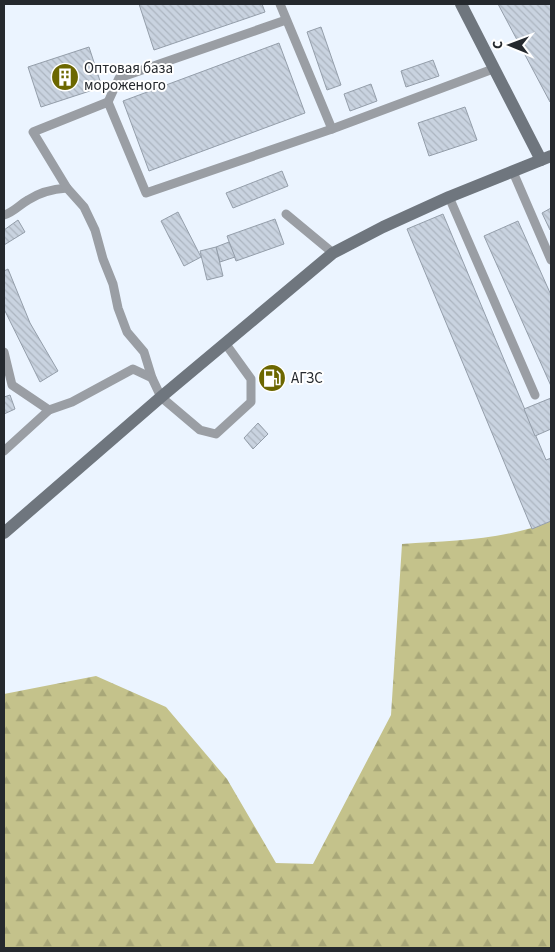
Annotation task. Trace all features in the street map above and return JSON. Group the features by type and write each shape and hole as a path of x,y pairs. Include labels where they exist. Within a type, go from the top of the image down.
{"street":[{"path":"4,534 161,397 333,253 383,227 449,197 546,158 493,69 461,4"}],"lane":[{"path":"280,4 332,128"},
{"path":"225,343 251,379 252,402 216,434 200,430 161,397 152,378 144,352 127,332 95,230 84,207 67,188 34,132 108,102 119,78 286,20"},
{"path":"108,102 146,193 493,69"},
{"path":"513,172 548,242 551,260"},
{"path":"4,215 11,213 40,193 52,189 67,188"},
{"path":"449,197 535,395"},
{"path":"286,214 333,253"},
{"path":"4,352 8,386 48,410"},
{"path":"4,451 48,410 72,402 133,369 152,378"}],"green space":[{"path":"551,521 551,948 4,948 4,694 96,676 166,707 227,779 276,863 313,864 391,715 402,544 478,539 515,532"}],"building":[{"path":"139,4 262,4 265,12 154,50"},
{"path":"498,4 550,4 550,102"},
{"path":"321,27 341,85 327,90 307,32"},
{"path":"279,43 305,113 149,171 123,101"},
{"name":"Оптовая база мороженого","path":"89,47 102,87 41,107 28,67"},
{"path":"433,60 439,76 406,87 401,71"},
{"path":"371,84 377,101 350,111 344,94"},
{"path":"465,107 477,140 429,156 418,123"},
{"path":"282,171 288,186 233,208 226,193"},
{"path":"551,208 551,230 550,230 542,213"},
{"path":"178,212 201,257 184,266 161,221"},
{"path":"443,214 546,460 551,458 551,521 532,529 407,229"},
{"path":"275,219 284,244 236,261 227,236"},
{"path":"18,220 25,232 4,245 4,230"},
{"path":"518,221 551,295 551,386 484,236"},
{"path":"229,242 235,257 220,262 216,247"},
{"path":"216,247 223,276 207,280 200,251"},
{"path":"8,269 30,323 58,371 40,382 4,309 4,271"},
{"path":"10,395 15,409 4,414 4,397"},
{"path":"551,398 551,429 535,436 524,409"},
{"path":"258,423 268,434 253,449 244,438"}],"place":[{"name":"Оптовая база мороженого","path":"65,77"},
{"name":"АГЗС","path":"272,378"}]}
